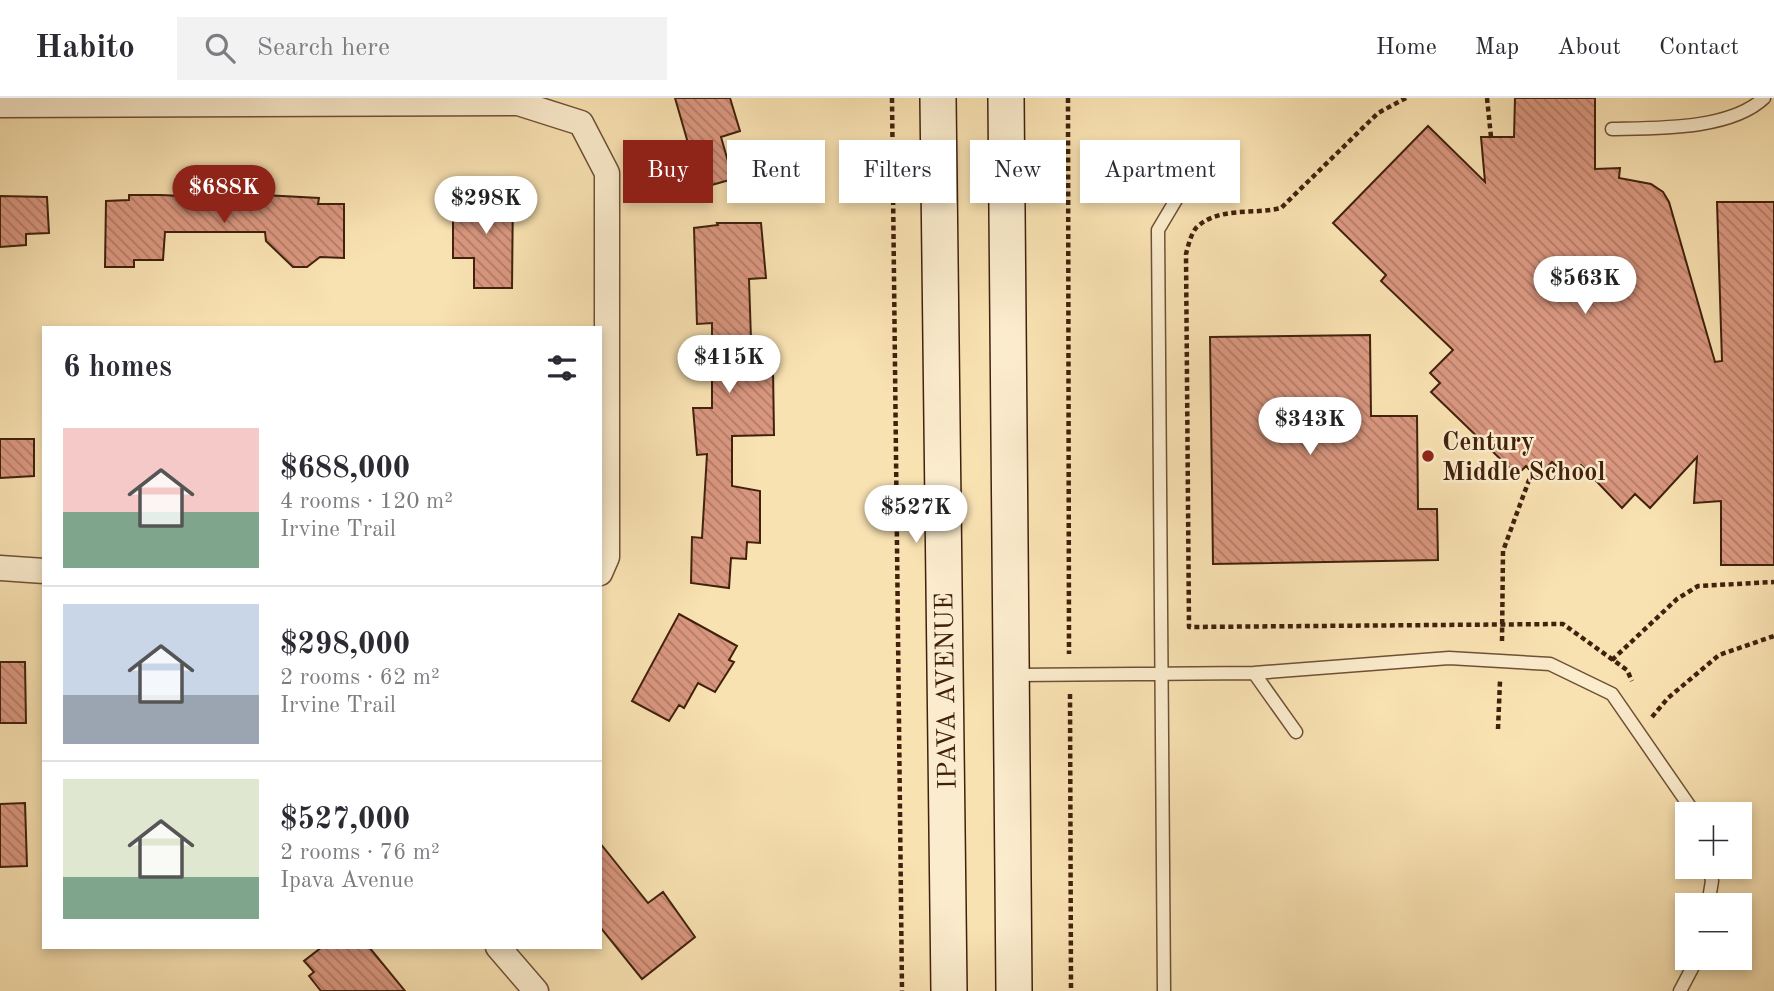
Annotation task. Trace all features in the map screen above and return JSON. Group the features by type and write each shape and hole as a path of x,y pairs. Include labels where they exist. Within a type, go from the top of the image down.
{"street":[{"name":"IPAVA AVENUE","path":"938,98 949,991"},
{"path":"1006,98 1014,991"},
{"path":"0,105 518,103 581,123 607,173 607,557 602,568"},
{"path":"0,568 42,571"},
{"path":"499,949 525,987"}],"lane":[{"path":"1612,129 1689,128 1753,108 1764,98"},
{"path":"1164,991 1158,230 1174,203"},
{"path":"1013,675 1254,673 1449,658 1550,664 1612,694 1687,802"},
{"path":"1254,673 1296,732"},
{"path":"1680,991 1691,970"}],"path":[{"path":"892,98 902,991"},
{"path":"1068,98 1071,991"},
{"path":"1406,98 1378,113 1281,208 1261,213 1220,213 1195,229 1186,254 1189,627 1563,624 1627,670 1633,683"},
{"path":"1487,98 1491,137"},
{"path":"1498,729 1503,551 1532,472"},
{"path":"1612,660 1677,599 1698,586 1774,582"},
{"path":"1643,708 1648,721 1668,698 1719,655 1774,636"}],"building":[{"path":"675,98 730,98 740,131 721,137 727,158 727,181 713,185 713,140 687,140"},
{"path":"1515,98 1595,98 1595,169 1620,168 1619,178 1651,184 1663,192 1669,202 1715,362 1722,361 1717,202 1774,202 1774,565 1721,565 1721,501 1694,503 1697,457 1650,508 1635,494 1622,508 1581,465 1570,478 1552,462 1537,478 1526,466 1517,475 1431,392 1440,383 1430,373 1453,350 1381,281 1386,275 1333,223 1428,126 1485,182 1481,137 1514,137"},
{"path":"482,188 513,189 512,288 474,288 474,258 453,258 453,195 482,195"},
{"path":"245,194 319,198 318,204 344,204 344,258 320,257 307,267 293,267 266,241 265,232 165,232 163,260 134,260 134,267 105,267 106,201 129,200 129,195 245,199"},
{"path":"0,196 47,197 49,233 26,234 26,245 0,247"},
{"path":"717,223 761,223 766,278 749,279 752,369 773,369 774,435 732,436 732,486 760,491 760,543 747,542 746,559 731,558 729,588 691,583 692,537 702,538 707,454 697,455 693,408 712,408 712,323 697,324 694,228 718,225"},
{"path":"1370,335 1371,416 1417,416 1418,509 1437,509 1438,560 1213,564 1210,337"},
{"path":"0,439 34,439 34,476 0,478"},
{"path":"679,614 737,646 729,660 734,662 715,692 698,683 684,708 679,705 669,721 632,701"},
{"path":"0,662 25,662 26,723 0,723"},
{"path":"25,803 27,866 0,867 0,804"},
{"path":"602,846 648,903 663,892 695,937 642,979 602,929"},
{"path":"319,949 371,949 405,991 321,991 309,976 314,972 304,961"}],"place":[{"name":"Century Middle School","path":"1428,456"}]}
